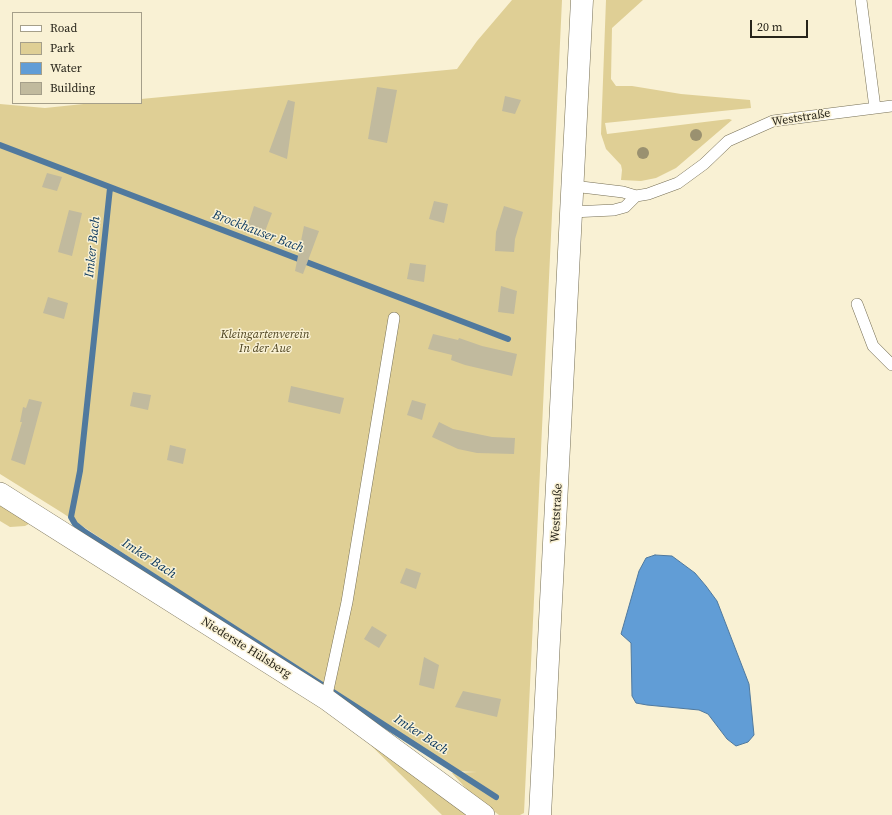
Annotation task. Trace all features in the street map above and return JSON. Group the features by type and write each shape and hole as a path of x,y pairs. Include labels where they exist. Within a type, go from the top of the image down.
{"street":[{"name":"Weststraße","path":"540,815 572,212 578,39 582,0"},
{"name":"Niederste Hülsberg","path":"0,493 328,691 484,815"}],"lane":[{"path":"861,0 875,108"},
{"name":"Weststraße","path":"573,186 623,192 636,196 662,190 678,183 704,164 728,141 773,121 892,106"},
{"name":"Weststraße","path":"572,212 614,210 625,207 636,196"},
{"path":"856,304 873,346 892,365"},
{"path":"328,691 347,602 394,318"}],"green space":[{"name":"Kleingartenverein In der Aue","path":"512,0 562,0 524,813 520,815 499,815 471,794 452,773 477,772 453,771 61,512 0,474 0,104 45,108 83,104 142,104 142,99 457,69 477,41"},
{"path":"606,0 643,0 612,28 611,79 616,86 632,86 681,94 750,100 751,108 605,123 607,134 729,119 732,120 676,168 656,178 641,181 621,180 621,165 606,149 601,134"},
{"path":"0,497 36,520 25,526 10,527 0,521"},
{"path":"346,721 467,815 442,815"}],"water":[{"path":"655,555 672,556 695,573 717,601 749,684 754,735 748,742 736,746 727,739 708,714 699,710 636,703 632,696 631,643 621,634 639,571 646,558"}],"building":[{"path":"377,87 397,90 387,143 368,139"},
{"path":"505,96 521,100 515,114 502,111"},
{"path":"288,100 295,102 287,159 269,152"},
{"path":"47,173 62,177 57,191 42,187"},
{"path":"434,201 448,204 444,223 429,219"},
{"path":"254,206 272,213 264,234 247,228"},
{"path":"504,206 523,212 515,239 514,252 495,251 496,232"},
{"path":"69,210 82,213 72,256 58,252"},
{"path":"304,226 319,231 303,274 295,271"},
{"path":"410,263 426,265 424,282 407,279"},
{"path":"501,286 517,291 514,314 498,312"},
{"path":"48,297 68,303 64,319 43,313"},
{"path":"433,334 458,340 459,338 482,346 517,354 512,376 465,365 451,360 452,355 428,349"},
{"path":"291,386 344,398 340,414 288,402"},
{"path":"133,392 151,395 148,410 130,406"},
{"path":"29,399 42,402 25,465 11,460 22,422 20,422 23,407 26,408"},
{"path":"412,400 426,404 422,420 407,415"},
{"path":"439,422 453,429 492,437 515,438 514,454 477,453 458,449 432,437"},
{"path":"170,445 186,449 183,464 167,460"},
{"path":"406,568 421,573 416,589 400,583"},
{"path":"372,626 387,635 379,648 364,639"},
{"path":"424,657 439,665 434,689 419,685"},
{"path":"463,691 501,699 497,717 455,707"}],"waterway":[{"name":"Brockhauser Bach","path":"0,145 508,339"},
{"name":"Imker Bach","path":"110,188 80,471 71,517 75,524 85,532 496,797"}]}
